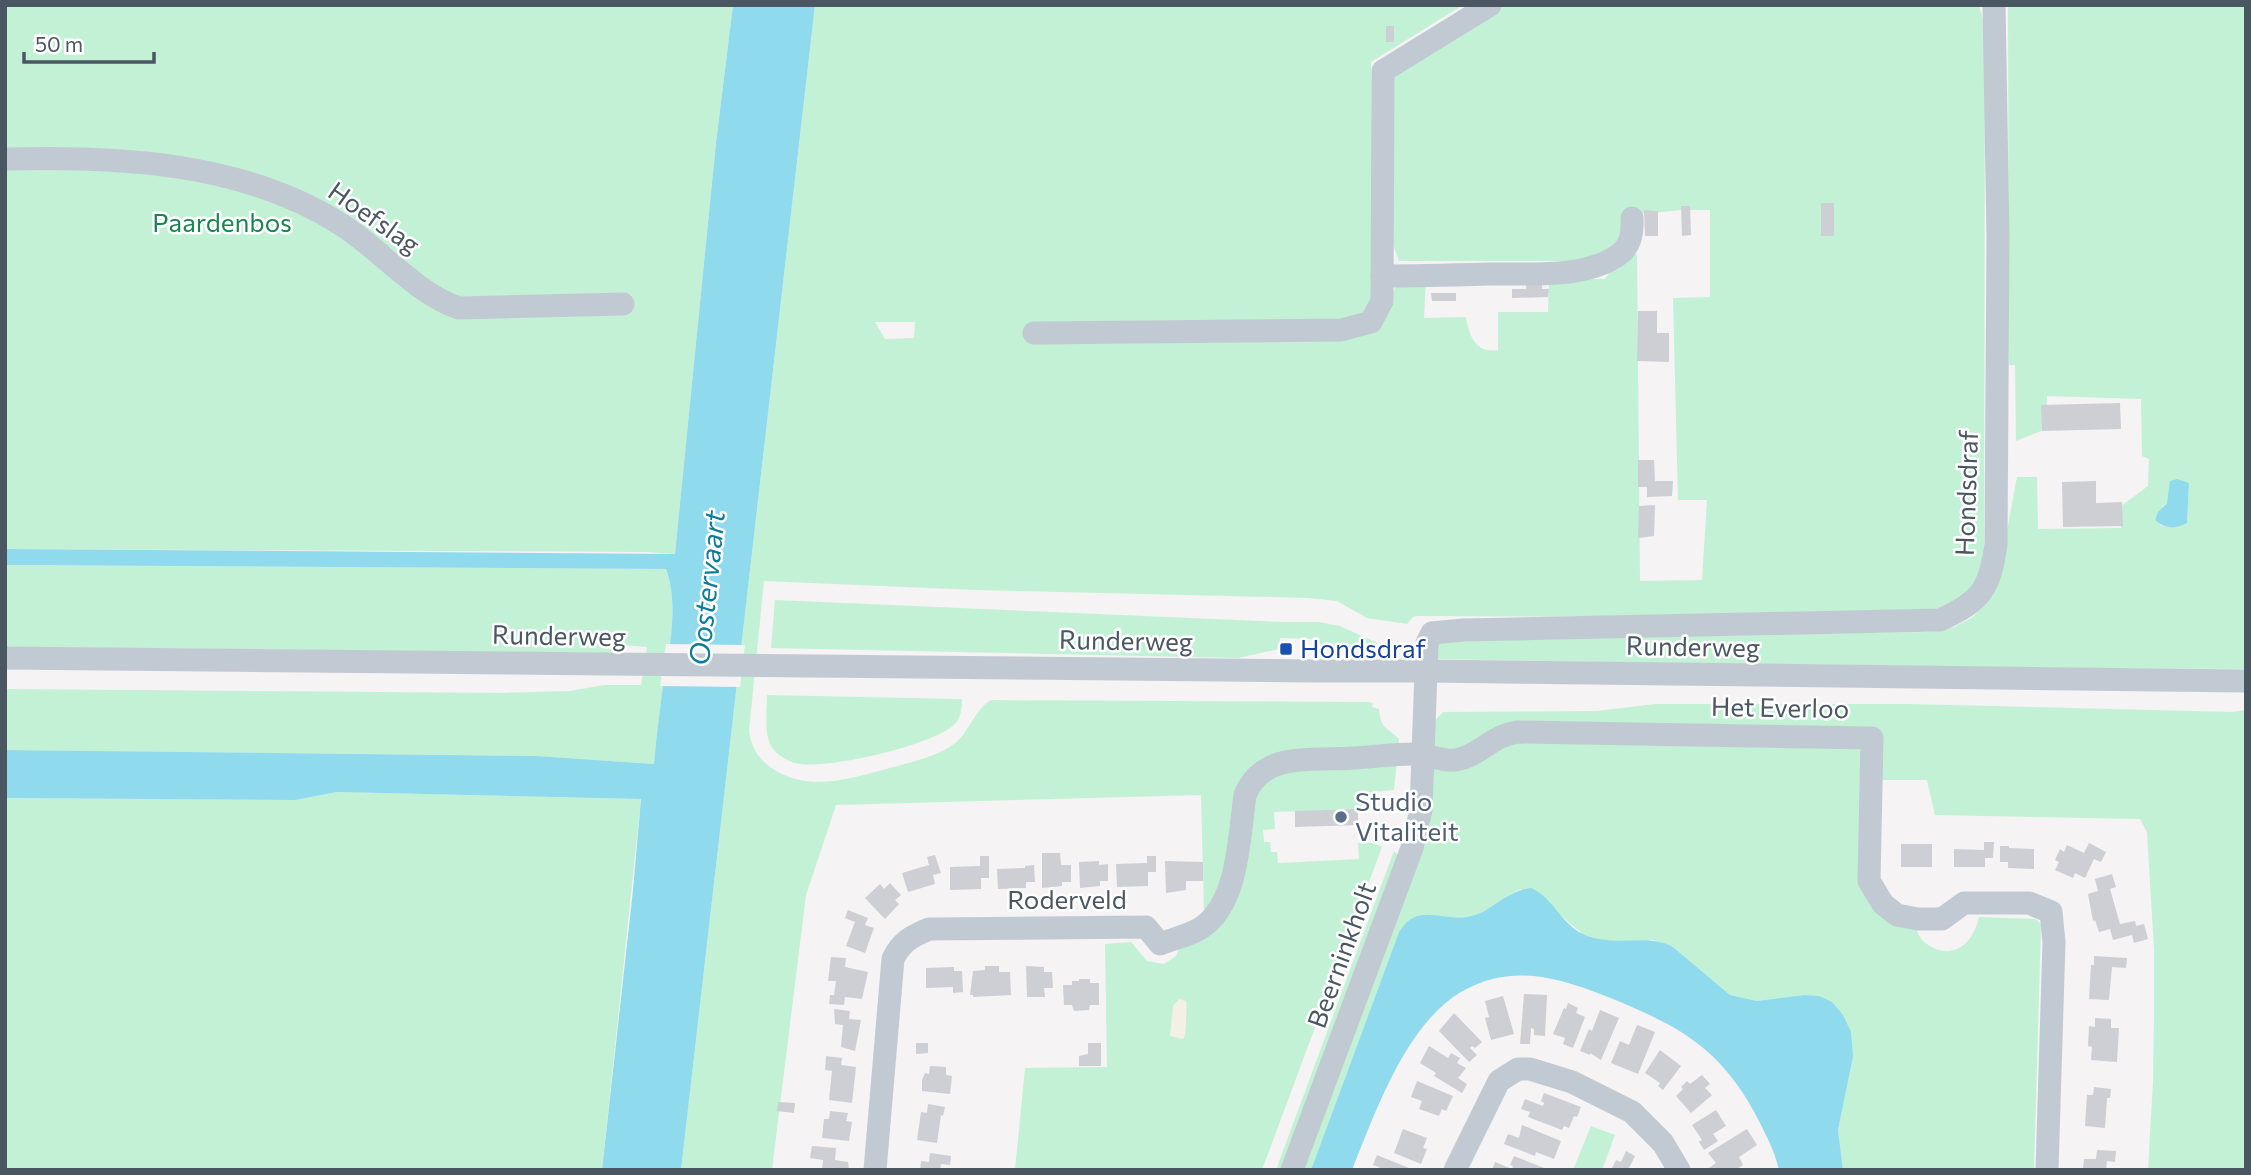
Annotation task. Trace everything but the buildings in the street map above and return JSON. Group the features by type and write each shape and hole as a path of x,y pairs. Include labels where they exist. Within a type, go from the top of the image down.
{"street":[{"path":"1034,333 1340,330 1371,322 1381,301 1384,71 1490,5"},
{"name":"Hondsdraf","path":"1425,671 1427,643 1432,633 1463,630 1940,620 1961,611 1980,595 1992,572 1996,544 1998,236 1994,5"},
{"name":"Hoefslag","path":"5,159 79,159 143,163 206,172 253,184 306,204 342,225 375,248 426,291 459,308 623,304"},
{"path":"1382,276 1562,273 1592,267 1616,257 1625,250 1633,229 1632,218"},
{"name":"Runderweg","path":"5,658 2246,681"},
{"name":"Beerninkholt","path":"1292,1170 1412,848 1422,810 1425,671"},
{"name":"Het Everloo","path":"1423,754 1438,760 1454,760 1469,756 1494,738 1518,732 1871,738 1869,881 1883,904 1897,915 1918,919 1942,919 1964,903 2029,903 2051,912 2054,942 2047,1170"},
{"name":"Roderveld","path":"875,1170 892,959 899,947 912,936 929,929 1146,927 1160,944 1200,929 1217,914 1229,891 1245,795 1251,781 1270,767 1307,761 1423,754"},
{"path":"1455,1170 1499,1081 1518,1069 1530,1069 1572,1082 1632,1112 1663,1143 1679,1170"}],"green space":[{"name":"Paardenbos","path":"5,5 733,5 716,143 675,554 5,549"},
{"path":"815,5 1463,5 1371,62 1372,246 1393,292 1398,282 1426,279 1424,318 1466,317 1475,342 1490,351 1498,350 1498,312 1548,312 1549,279 1605,279 1617,261 1637,254 1640,581 1702,580 1707,500 1678,500 1673,298 1710,297 1710,210 1642,214 1637,242 1592,261 1399,261 1393,244 1392,80 1397,70 1501,5 1979,5 1985,27 1984,568 1968,598 1945,612 1878,618 1418,616 1413,617 1407,624 1367,618 1337,601 1309,598 976,590 764,581 749,731 753,747 770,767 800,780 815,782 846,779 933,755 954,744 980,709 991,700 1368,702 1379,709 1385,727 1399,739 1394,790 1372,792 1373,809 1274,812 1275,829 1263,830 1264,842 1270,842 1271,852 1277,852 1278,863 1359,859 1358,843 1373,843 1382,847 1262,1170 1015,1170 1025,1068 1107,1067 1105,944 1131,942 1147,961 1164,964 1176,956 1182,942 1225,888 1204,913 1201,795 836,805 806,895 772,1170 681,1170","holes":["875,322 915,322 914,338 885,339"]},
{"path":"2008,5 2246,5 2246,669 1892,667 1428,659 1433,645 1451,634 1871,633 1931,632 1954,627 1973,617 1996,590 2017,477 2037,477 2038,529 2121,528 2121,506 2148,486 2149,459 2142,456 2141,399 2047,396 2046,429 2016,441 2015,365 2009,365","holes":["2189,483 2187,523 2162,526 2155,520 2163,506"]},
{"path":"5,565 666,569 672,600 672,631 654,764 537,756 5,750 5,689 501,693 570,691 604,685 641,685 647,647 619,645 617,653 5,647"},
{"path":"775,600 1319,622 1340,626 1377,643 1378,652 1314,644 1316,639 1280,638 1279,649 1238,658 771,648"},
{"path":"767,695 962,699 962,702 955,724 925,740 853,760 809,764 787,760 772,747 766,726"},
{"path":"1655,704 1909,704 2232,712 2246,710 2246,1170 2148,1170 2153,1082 2154,949 2147,832 2140,819 1935,815 1927,780 1864,780 1864,887 1907,919 1924,942 1943,951 1959,948 1972,936 1979,917 2036,919 2041,924 2034,1170 1843,1170 1838,1130 1853,1057 1819,996 1804,995 1757,1001 1730,995 1673,947 1653,940 1606,942 1583,934 1554,910 1550,902 1521,889 1478,914 1461,918 1423,916 1406,923 1399,932 1311,1170 1300,1170 1398,908 1433,722 1443,712 1597,711"},
{"path":"337,792 641,799 602,1170 5,1170 5,798 295,800"},
{"path":"1394,851 1398,855 1283,1170 1276,1170"},
{"path":"1591,1126 1615,1135 1602,1170 1573,1170"}],"sand":[{"path":"1179,999 1186,1001 1183,1039 1170,1036 1173,1006"}],"water":[{"name":"Oostervaart","path":"733,5 815,5 681,1170 602,1170 641,799 337,792 295,800 5,798 5,750 537,756 654,764 672,615 666,569 5,565 5,549 675,554 716,143"},
{"path":"2177,479 2189,483 2187,523 2175,527 2167,526 2155,520 2158,512 2167,503 2170,481"},
{"path":"1531,888 1539,892 1575,930 1595,938 1652,941 1673,947 1730,995 1757,1001 1804,995 1819,996 1832,1002 1843,1015 1851,1032 1853,1057 1838,1130 1843,1170 1779,1170 1759,1121 1729,1074 1712,1056 1675,1028 1585,988 1549,978 1514,976 1479,983 1441,1006 1408,1047 1394,1072 1352,1170 1311,1170 1399,932 1414,917 1471,916 1515,893"}],"pier":[{"path":"666,644 745,645 740,687 660,686"}],"place":[{"name":"Hondsdraf","path":"1286,649"},
{"name":"Studio Vitaliteit","path":"1341,817"}]}
